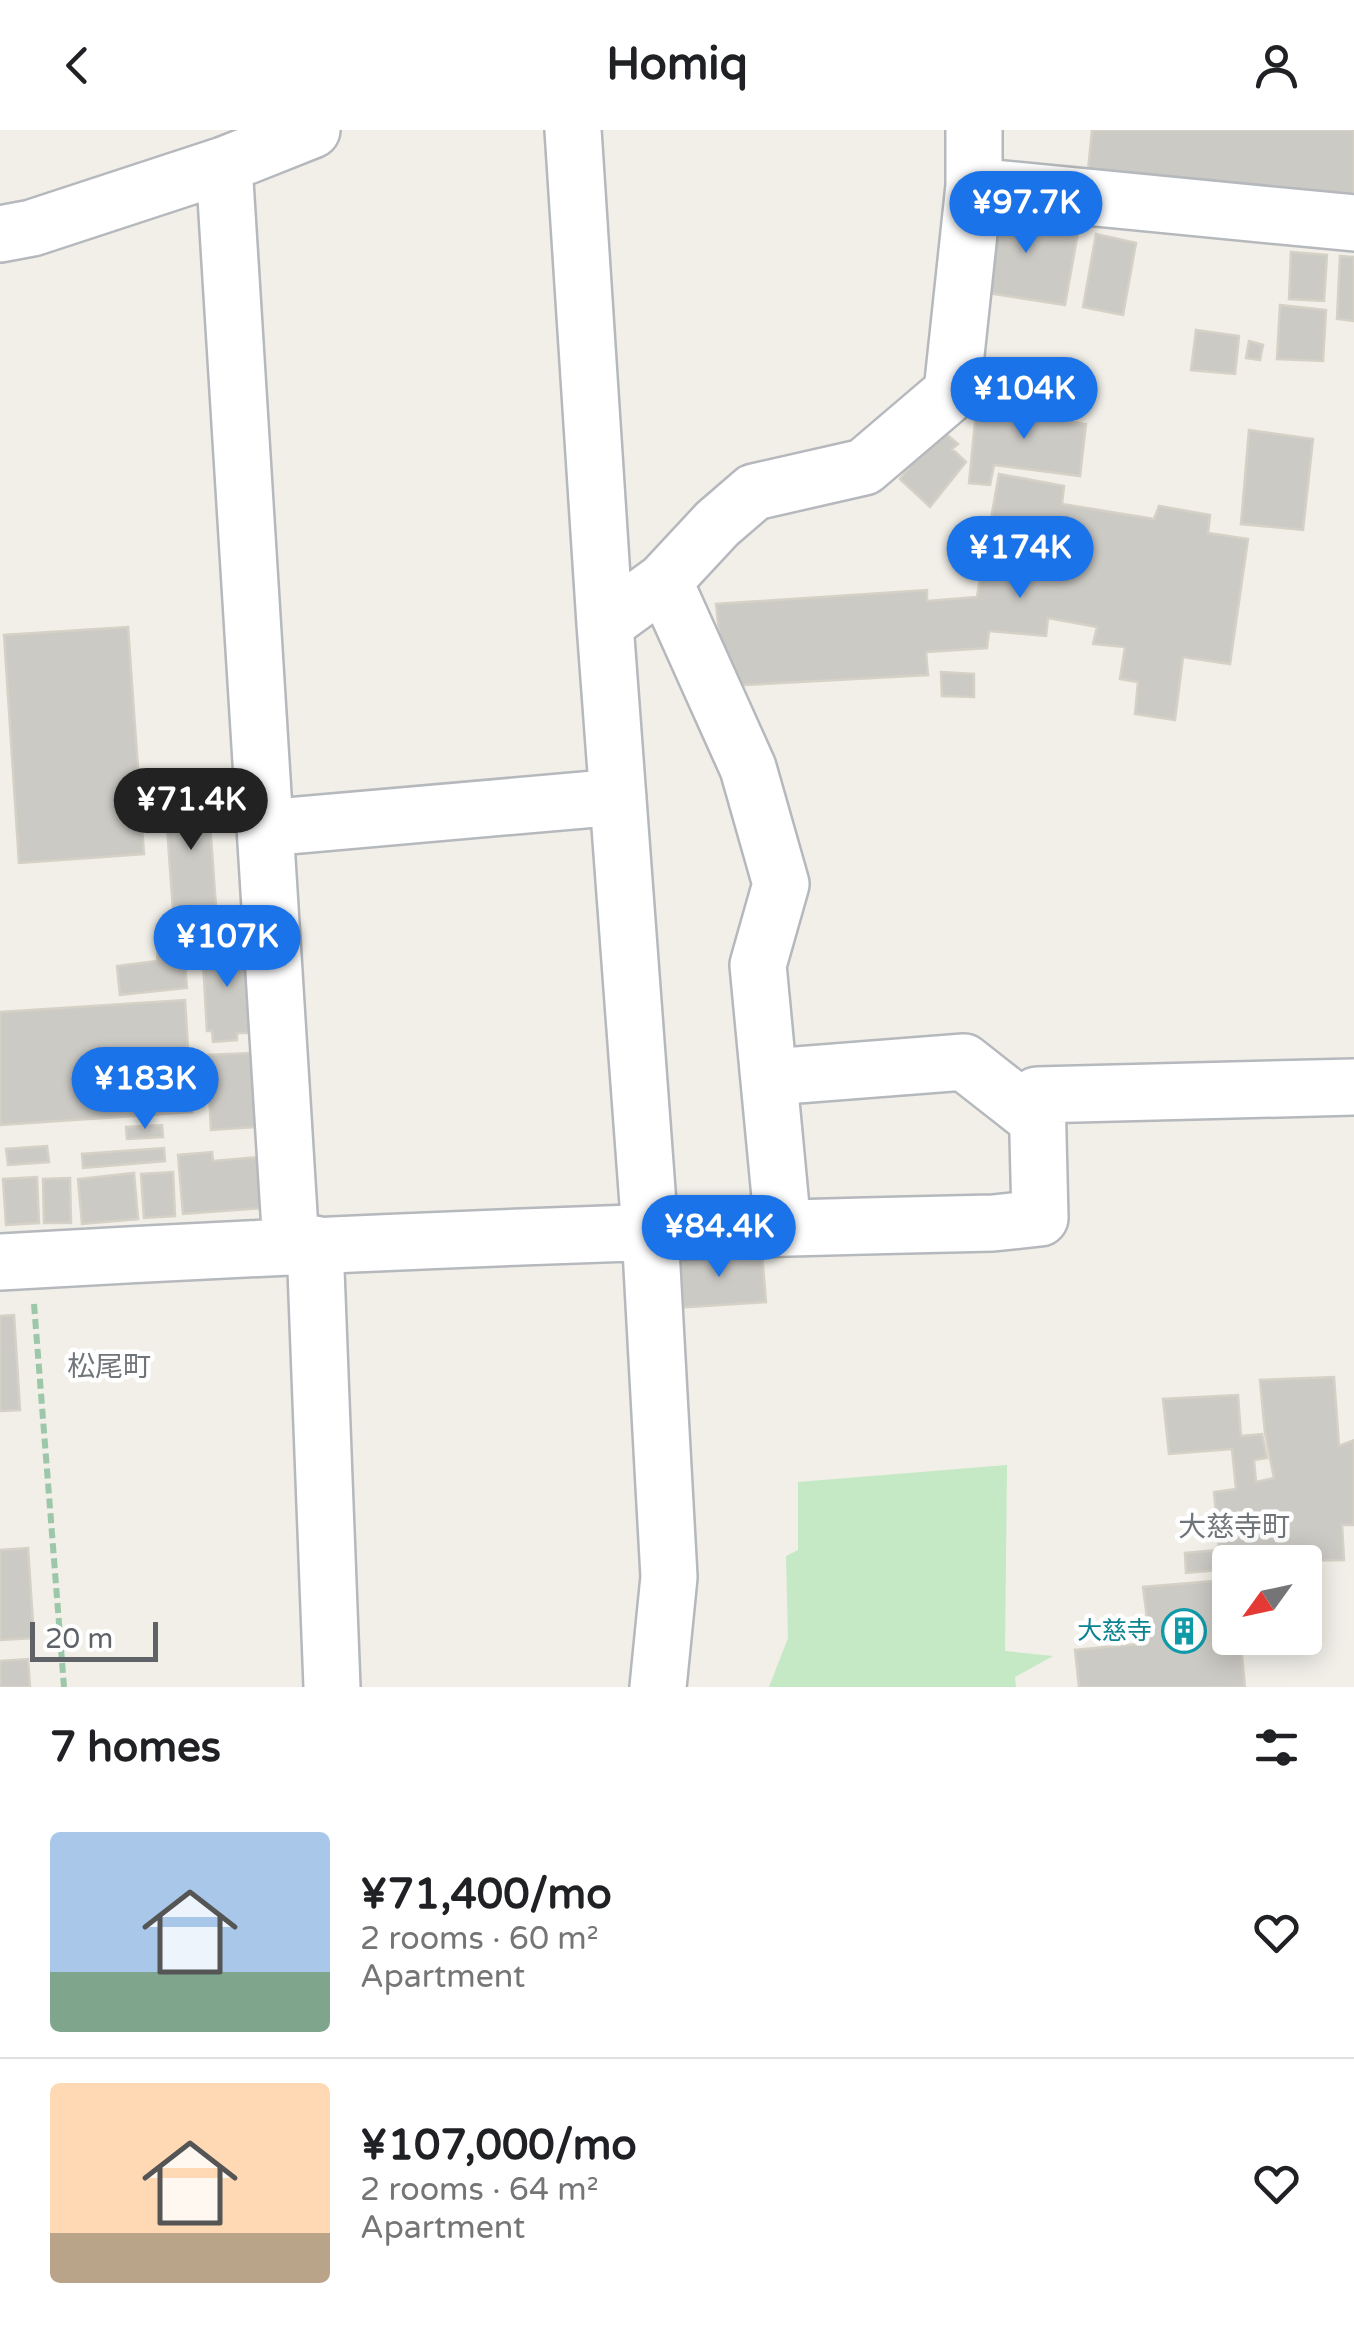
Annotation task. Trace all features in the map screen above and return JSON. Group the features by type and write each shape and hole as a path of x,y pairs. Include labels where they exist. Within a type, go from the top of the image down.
{"street":[{"path":"0,234 32,228 224,165 312,130"},
{"path":"573,130 650,1231 669,1577 658,1687"},
{"path":"605,624 664,580 754,492 864,467 952,392 974,186 974,130"},
{"path":"224,165 264,828 303,1245 332,1687"},
{"path":"974,186 1354,223"},
{"path":"664,580 748,768 782,884 758,965 783,1228"},
{"path":"264,828 618,796"},
{"path":"798,1074 964,1062 1038,1120"},
{"path":"16,1261 303,1245 994,1223 1040,1218 1037,1096 1354,1087"}],"path":[{"path":"16,1261 64,1687"}],"green space":[{"path":"1007,1465 1005,1651 1053,1656 1015,1677 1016,1687 769,1687 788,1638 786,1556 798,1550 798,1482"}],"building":[{"path":"1092,130 1354,130 1354,195 1088,171"},
{"path":"985,208 1080,221 1065,305 975,291"},
{"path":"1096,234 1136,243 1123,315 1083,307"},
{"path":"1291,252 1327,255 1324,301 1289,299"},
{"path":"1340,256 1354,257 1354,321 1337,319"},
{"path":"1280,305 1326,310 1323,361 1277,359"},
{"path":"1196,330 1239,336 1235,374 1191,370"},
{"path":"1249,341 1263,345 1260,360 1246,358"},
{"path":"977,402 1059,412 1058,420 1086,424 1080,476 994,465 990,485 969,483"},
{"path":"939,428 958,444 952,449 966,462 930,507 900,479"},
{"path":"1249,430 1313,439 1303,530 1241,524"},
{"path":"999,474 1064,486 1062,504 1154,519 1159,506 1210,515 1208,533 1248,539 1230,664 1183,657 1175,720 1135,714 1138,682 1120,679 1125,647 1093,644 1097,627 1048,618 1046,636 989,631 987,648 926,652 928,675 725,686 716,604 927,590 927,601 977,597"},
{"path":"128,627 144,854 19,863 4,635"},
{"path":"941,672 974,674 974,697 942,696"},
{"path":"207,782 217,921 174,924 164,786"},
{"path":"246,942 251,1033 237,1033 237,1040 213,1042 212,1031 207,1031 202,945"},
{"path":"183,943 187,988 120,995 117,966 157,961 158,946"},
{"path":"185,1000 192,1112 0,1125 0,1012"},
{"path":"252,1053 256,1127 211,1130 207,1055"},
{"path":"162,1125 163,1137 127,1139 126,1127"},
{"path":"47,1146 49,1162 8,1165 6,1149"},
{"path":"164,1148 165,1161 83,1168 82,1154"},
{"path":"212,1152 213,1161 260,1157 264,1208 183,1214 178,1155"},
{"path":"173,1172 175,1216 144,1218 141,1174"},
{"path":"134,1173 138,1219 82,1224 78,1179"},
{"path":"37,1177 39,1223 6,1225 3,1179"},
{"path":"70,1178 71,1223 44,1223 43,1179"},
{"path":"762,1254 766,1302 675,1308 673,1257"},
{"path":"14,1315 20,1410 0,1411 0,1316"},
{"path":"1334,1377 1339,1446 1354,1440 1354,1525 1342,1525 1344,1560 1322,1560 1322,1545 1219,1545 1214,1492 1236,1489 1232,1449 1169,1454 1163,1399 1238,1395 1241,1436 1262,1434 1267,1458 1254,1460 1256,1482 1274,1478 1260,1380"},
{"path":"28,1548 34,1638 0,1640 0,1550"},
{"path":"1212,1551 1212,1571 1186,1573 1185,1553"},
{"name":"大慈寺","path":"1212,1581 1212,1655 1242,1655 1245,1687 1079,1687 1075,1650 1139,1644 1136,1625 1147,1618 1143,1587"},
{"path":"28,1659 30,1687 0,1687 0,1661"}],"place":[{"name":"大慈寺","path":"1184,1631"}],"district":[{"name":"松尾町","path":"109,1367"},
{"name":"大慈寺町","path":"1234,1527"}]}
